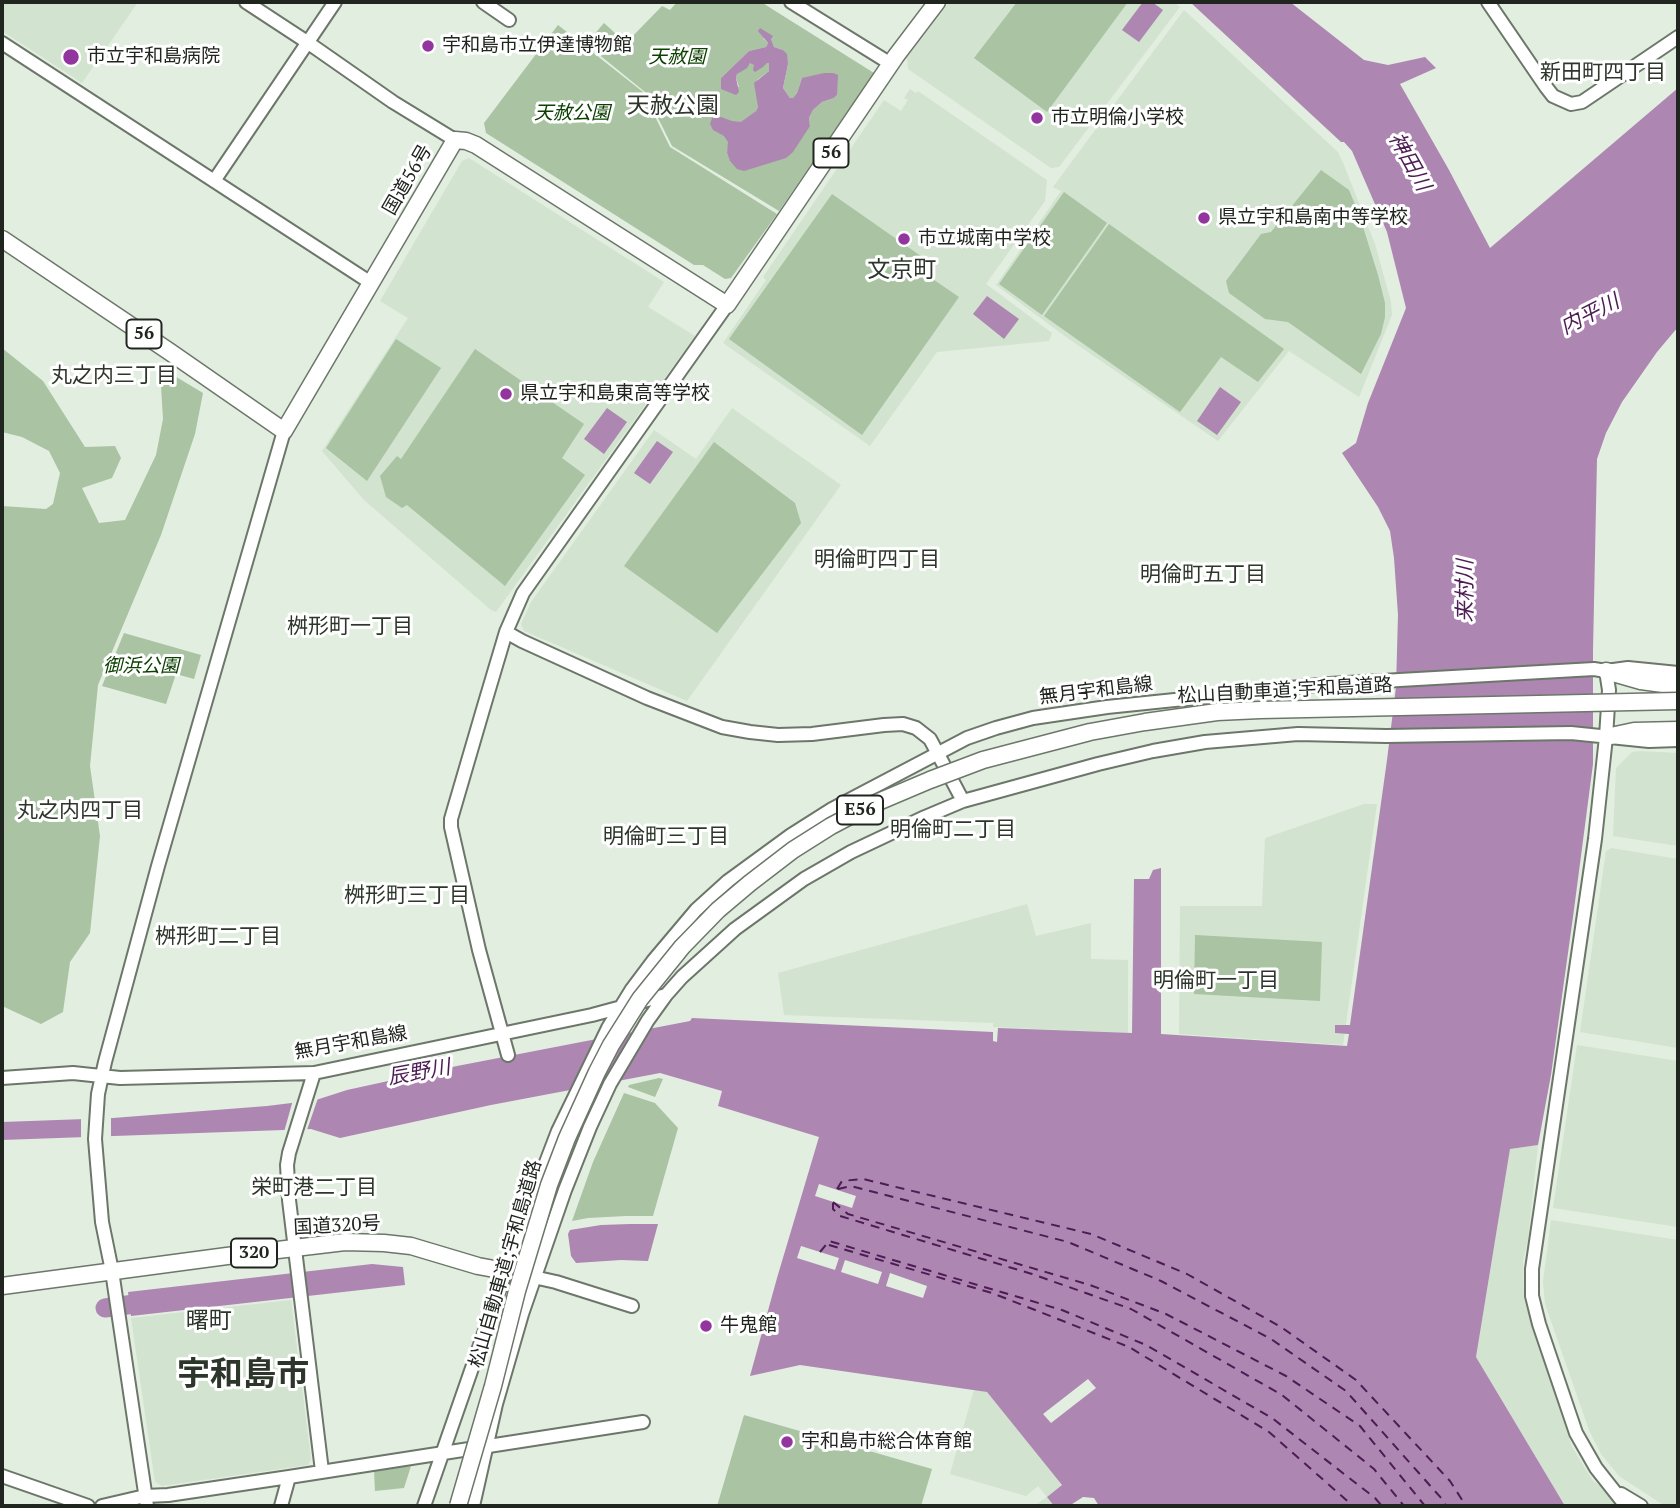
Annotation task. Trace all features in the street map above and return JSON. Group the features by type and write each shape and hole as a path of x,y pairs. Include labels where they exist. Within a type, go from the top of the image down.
{"highway":[{"name":"56","path":"727,305 891,64 937,2"},
{"name":"国道56号","path":"284,431 455,140 476,145 727,305"},
{"name":"56","path":"2,239 284,431"},
{"path":"1600,670 1641,681 1678,686"},
{"name":"松山自動車道;宇和島道路","path":"458,1506 549,1185 597,1072 640,999 682,947 750,883 793,850 870,805 962,768 1037,745 1145,722 1217,712 1260,710 1678,701"},
{"path":"1600,736 1634,731 1678,730"},
{"name":"国道320号","path":"2,1286 345,1242 384,1242 419,1248 505,1272"}],"street":[{"path":"246,2 393,102 455,140"},
{"path":"214,181 335,2"},
{"path":"483,2 509,20"},
{"path":"791,2 891,64"},
{"path":"1488,2 1553,96 1571,104 1582,102 1678,37"},
{"path":"2,43 371,284"},
{"path":"508,1055 479,950 451,819 506,632 523,593 727,305"},
{"path":"146,1501 112,1271 102,1222 95,1118 102,1076 193,743 284,431"},
{"path":"506,632 647,698 722,727 778,735 903,724 916,728 930,739 963,802"},
{"name":"無月宇和島線","path":"619,1008 673,935 728,881 832,809 967,738 996,728 1033,718 1107,707 1302,686 1628,668 1678,673"},
{"path":"1600,670 1609,690 1600,736 1595,839 1532,1269 1532,1296 1576,1433 1596,1468 1626,1506"},
{"path":"473,1506 522,1314 565,1190 610,1084 642,1029 666,995 710,950 735,929 804,880 851,852 963,802 1098,764 1206,742 1298,734 1386,736 1571,733 1649,741 1678,740"},
{"name":"無月宇和島線","path":"2,1078 73,1073 120,1078 314,1073 619,1008 666,995"},
{"path":"424,1506 505,1272 558,1131 619,1008"},
{"path":"314,1073 287,1165 322,1471"},
{"path":"505,1272 556,1282 632,1306"},
{"path":"102,1506 643,1422"},
{"path":"2,1476 88,1506"},
{"path":"281,1506 289,1477"},
{"path":"1611,1488 1641,1506"}],"shaded area":[{"name":"市立宇和島病院","path":"2,2 138,2 82,83 2,31"},
{"name":"市立明倫小学校","path":"949,2 1174,2 1180,7 1059,167 1051,168 908,69 907,58"},
{"name":"県立宇和島南中等学校","path":"1184,10 1338,152 1375,244 1391,302 1392,315 1359,397 1289,351 1218,441 1066,337 996,285 1061,191 1053,187"},
{"name":"市立城南中学校","path":"910,89 916,93 918,91 1047,180 1045,201 986,284 1052,333 1049,341 937,352 870,446 723,343 766,280 763,277 884,100 901,111 908,100 904,98"},
{"name":"県立宇和島東高等学校","path":"469,158 664,282 648,307 695,336 496,612 364,500 322,451 408,318 380,301 462,161"},
{"path":"732,408 841,485 687,701 524,631 521,624 531,602 654,430 696,459"},
{"path":"1632,752 1678,753 1678,846 1613,836 1616,768"},
{"path":"1364,804 1377,804 1343,1045 1179,1034 1180,906 1262,906 1265,838"},
{"path":"1611,848 1678,859 1678,1048 1580,1032 1606,851"},
{"path":"1027,904 1036,936 1091,923 1091,959 1128,960 1128,1033 993,1027 993,1023 784,1015 778,973"},
{"path":"1577,1045 1678,1061 1678,1227 1553,1208"},
{"path":"1538,1145 1528,1239 1523,1261 1524,1300 1572,1447 1593,1481 1631,1506 1565,1506 1476,1357 1510,1149"},
{"path":"1551,1220 1678,1240 1678,1506 1665,1506 1619,1476 1601,1454 1589,1430 1545,1304 1543,1282"},
{"path":"291,1300 311,1459 308,1465 162,1486 155,1482 131,1318"},
{"path":"974,1390 987,1392 1062,1485 1047,1497 1038,1486 1026,1496 950,1474"},
{"path":"1047,1497 1054,1506 1034,1506"}],"green space":[{"name":"天赦園","path":"677,2 761,2 874,73 779,211 672,146 645,92 586,44 604,23 626,43 662,6 670,10","holes":["763,38 771,39 774,47 783,50 788,64 783,88 790,98 797,93 802,78 837,95 813,110 809,118 810,126 731,162 727,153 729,142 756,111 757,80 769,71 769,63 750,63 737,74 739,87 721,78 749,51 766,47 768,43"]},
{"path":"1017,2 1128,2 1047,112 974,58"},
{"name":"天赦公園","path":"558,25 643,92 670,147 777,214 731,278 725,279 703,265 694,265 486,133 484,123"},
{"path":"1321,170 1349,190 1359,214 1385,303 1381,334 1361,374 1288,322 1265,319 1229,293 1226,281 1261,234 1271,232"},
{"path":"1064,192 1107,223 1042,315 999,284"},
{"path":"832,194 925,259 918,269 959,297 862,435 729,339"},
{"path":"1109,224 1284,349 1258,382 1221,357 1180,412 1044,316"},
{"path":"396,339 441,368 367,481 326,448"},
{"path":"2,348 43,381 85,447 115,446 121,458 112,478 82,488 99,523 125,520 156,455 163,419 161,386 173,375 203,393 195,434 161,535 98,685 90,766 100,836 90,933 70,962 63,1012 41,1024 2,1006 2,506 46,509 53,504 60,473 49,451 22,437 2,432"},
{"path":"475,349 584,424 562,458 585,475 505,586 407,505 402,508 386,497 380,476 397,456 401,459"},
{"path":"714,442 795,503 801,523 717,633 624,566"},
{"name":"御浜公園","path":"124,633 201,655 194,679 176,674 166,704 102,686"},
{"path":"1195,935 1322,942 1320,1001 1194,994"},
{"path":"663,1079 655,1097 628,1087 629,1085"},
{"path":"624,1093 655,1103 678,1128 653,1216 572,1221 593,1162"},
{"name":"宇和島市総合体育館","path":"744,1415 932,1469 921,1506 717,1506"},
{"path":"411,1466 404,1488 375,1491 374,1471"}],"water":[{"path":"1143,2 1152,2 1163,10 1139,42 1122,30"},
{"path":"1190,2 1290,2 1364,60 1388,65 1425,57 1436,68 1400,84 1490,248 1678,88 1678,327 1622,402 1606,433 1597,459 1593,764 1573,917 1551,1075 1538,1145 1510,1149 1476,1357 1565,1506 1099,1506 1094,1498 1083,1497 1069,1506 1054,1506 1047,1497 1062,1485 987,1392 800,1365 750,1376 819,1137 718,1106 722,1091 660,1073 491,1105 340,1138 311,1129 2,1140 2,1122 113,1118 316,1100 347,1090 457,1066 690,1021 692,1018 993,1032 993,1041 997,1042 998,1028 1132,1033 1134,879 1149,879 1153,870 1161,868 1161,1034 1347,1046 1349,1034 1335,1033 1335,1025 1350,1025 1396,687 1398,615 1390,531 1378,507 1342,453 1356,443 1368,403 1406,308 1387,232 1352,151"},
{"path":"760,28 773,36 771,39 774,47 787,54 788,64 783,88 790,98 797,93 802,78 824,73 838,75 837,95 813,110 809,118 810,126 786,158 744,171 737,169 730,161 727,153 728,142 724,136 713,130 710,124 712,118 721,117 741,122 756,111 758,107 754,83 769,71 769,63 755,72 754,65 750,63 737,74 739,92 736,95 721,89 721,78 749,51 766,47 768,43 758,31"},
{"path":"987,296 1019,319 1004,339 973,314"},
{"path":"1220,387 1241,402 1217,435 1197,421"},
{"path":"607,408 627,422 604,454 584,439"},
{"path":"657,441 673,452 650,484 634,473"},
{"path":"658,1224 648,1261 576,1263 571,1256 568,1234 570,1230 601,1225"},
{"path":"372,1264 403,1267 405,1285 131,1316 128,1292"}],"pier":[{"path":"318,1098 307,1130 284,1132 293,1100"},
{"path":"81,1118 111,1118 111,1139 81,1140"},
{"path":"819,1184 856,1196 852,1208 815,1196"},
{"path":"801,1246 839,1258 835,1270 797,1258"},
{"path":"845,1260 882,1272 878,1284 841,1272"},
{"path":"890,1273 927,1286 923,1298 886,1286"},
{"path":"1088,1379 1096,1388 1051,1423 1043,1414"}],"waterway":[{"path":"105,1308 156,1301"}],"ferry route":[{"path":"837,1189 842,1181 863,1179 1091,1234 1187,1274 1281,1327 1356,1380 1450,1481 1466,1506"},
{"path":"838,1189 851,1186 1068,1242 1161,1281 1271,1339 1346,1391 1446,1506"},
{"path":"833,1202 848,1214 1090,1285 1166,1314 1286,1376 1360,1426 1425,1506"},
{"path":"833,1203 833,1209 840,1216 1032,1274 1131,1309 1282,1395 1374,1469 1404,1506"},
{"path":"820,1252 829,1241 1062,1310 1146,1345 1272,1418 1382,1506"},
{"path":"829,1245 992,1293 1129,1347 1269,1432 1353,1506"}],"place":[{"name":"宇和島市立伊達博物館","path":"428,46"},
{"name":"市立宇和島病院","path":"71,57"},
{"name":"市立明倫小学校","path":"1037,118"},
{"name":"県立宇和島南中等学校","path":"1204,218"},
{"name":"市立城南中学校","path":"904,239"},
{"name":"県立宇和島東高等学校","path":"506,394"},
{"name":"牛鬼館","path":"706,1326"},
{"name":"宇和島市総合体育館","path":"787,1442"}],"district":[{"name":"新田町四丁目","path":"1603,73"},
{"name":"天赦公園","path":"673,106"},
{"name":"文京町","path":"902,270"},
{"name":"丸之内三丁目","path":"114,376"},
{"name":"明倫町四丁目","path":"877,560"},
{"name":"明倫町五丁目","path":"1203,575"},
{"name":"桝形町一丁目","path":"350,627"},
{"name":"丸之内四丁目","path":"80,811"},
{"name":"明倫町二丁目","path":"953,830"},
{"name":"明倫町三丁目","path":"666,837"},
{"name":"桝形町三丁目","path":"407,896"},
{"name":"桝形町二丁目","path":"218,937"},
{"name":"明倫町一丁目","path":"1216,981"},
{"name":"栄町港二丁目","path":"314,1188"},
{"name":"曙町","path":"209,1321"},
{"name":"宇和島市","path":"243,1376"}],"water label":[{"name":"神田川","path":"1409,162"},
{"name":"内平川","path":"1590,315"},
{"name":"来村川","path":"1466,591"},
{"name":"辰野川","path":"419,1073"}]}
